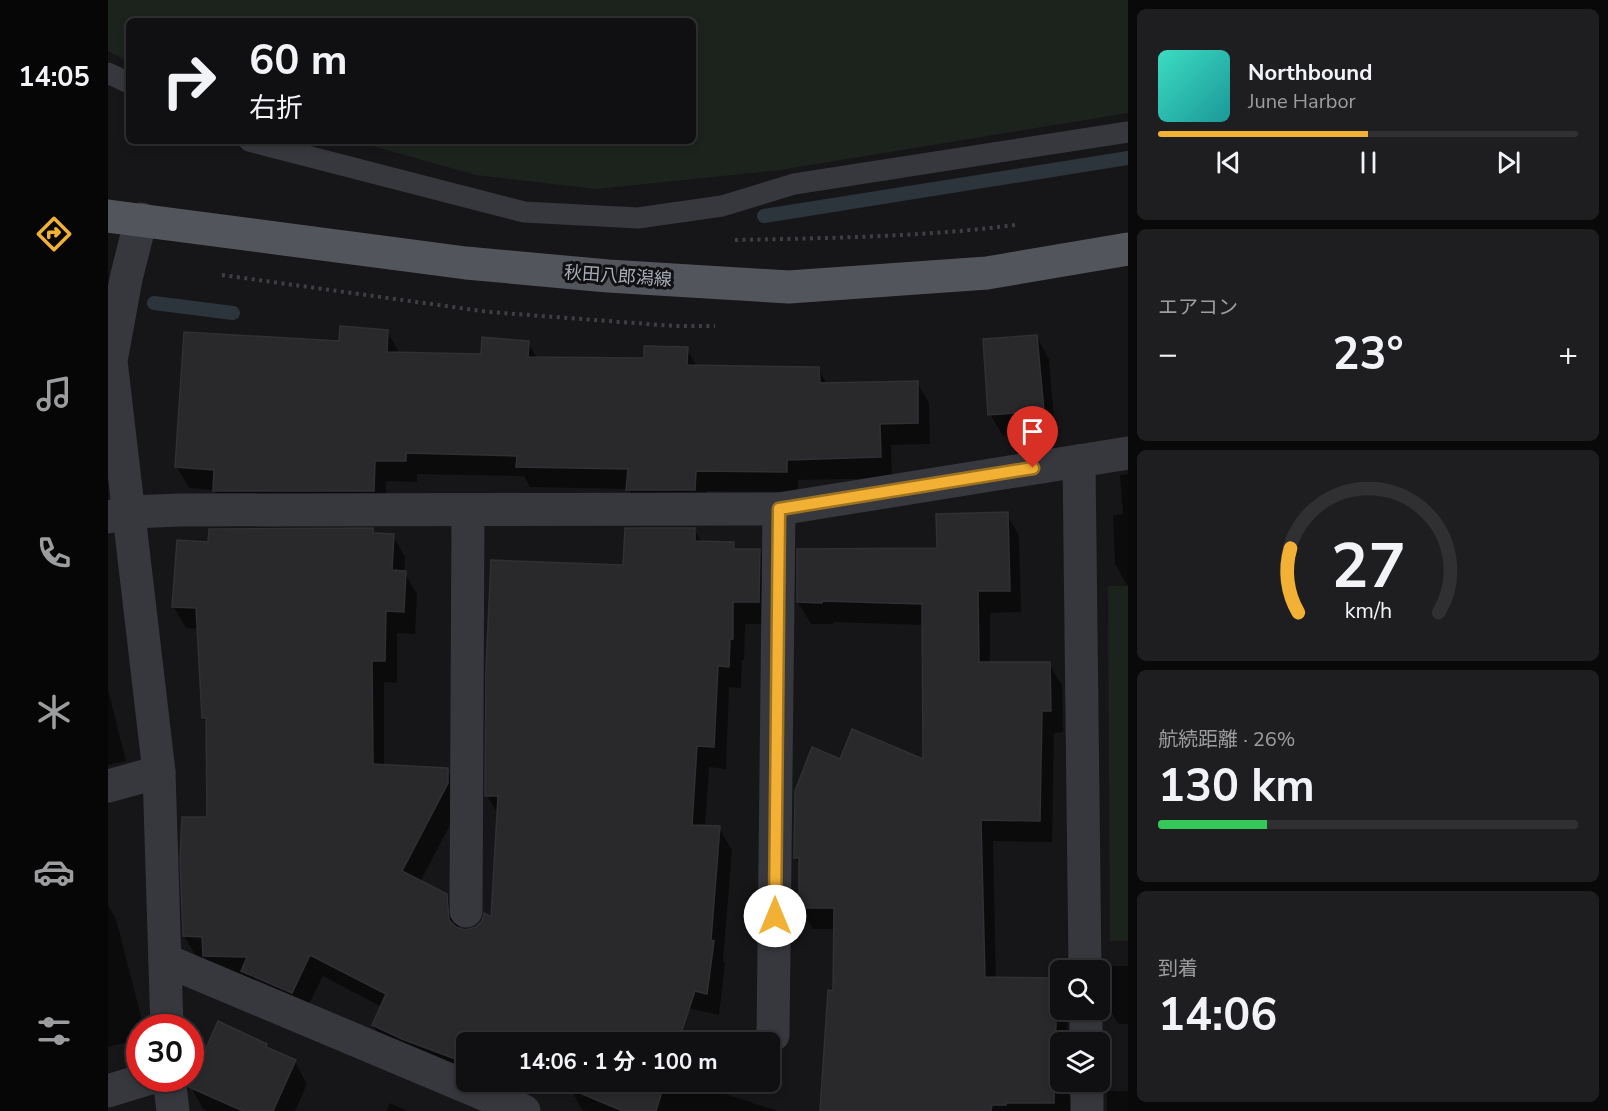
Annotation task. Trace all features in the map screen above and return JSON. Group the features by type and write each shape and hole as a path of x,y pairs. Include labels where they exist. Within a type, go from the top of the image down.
{"main road":[{"name":"秋田八郎潟線","path":"108,216 466,263 608,276 789,287 987,273 1128,249"}],"street":[{"path":"141,219 126,279 111,361 119,514 159,772 167,1014"},
{"path":"119,514 779,509 1128,453"},
{"path":"1079,461 1085,960"},
{"path":"774,1032 779,509"},
{"path":"466,911 468,510"},
{"path":"108,786 159,772"},
{"path":"165,960 524,1111"},
{"path":"108,1091 126,1085"},
{"path":"170,1092 172,1111"},
{"path":"1087,1092 1087,1111"}],"lane":[{"path":"108,73 126,82"},
{"path":"261,144 524,212 638,218 722,206 794,184 1128,132"}],"shaded area":[{"path":"108,0 1128,0 1128,113 780,170 596,189 476,175 366,144 696,144 696,18 126,18 126,60 108,51"},
{"path":"1108,586 1128,586 1128,941 1110,941"}],"building":[{"path":"340,326 388,330 387,352 481,354 482,337 529,341 528,357 644,358 644,346 688,347 687,365 819,367 820,383 918,381 918,423 880,424 881,457 787,460 787,472 696,471 695,490 626,490 628,469 516,467 517,456 406,453 406,461 375,461 374,491 213,491 214,470 175,467 184,332 339,341"},
{"path":"1037,335 1044,411 988,415 983,339"},
{"path":"1008,512 1010,591 978,591 979,662 1050,662 1051,711 1042,711 1040,821 981,820 985,977 1050,978 1050,1020 1056,1020 1056,1032 1050,1032 1050,1092 1054,1092 1054,1103 1006,1103 1006,1105 992,1105 991,1111 820,1111 828,990 833,991 834,908 799,908 799,858 794,858 795,791 812,747 840,759 852,729 923,759 922,604 797,602 797,549 937,548 936,514"},
{"path":"373,528 373,533 394,534 392,570 406,571 404,612 386,611 385,661 372,661 373,764 448,768 448,783 402,871 447,894 449,920 456,927 465,930 476,927 482,921 484,913 491,917 498,796 485,796 486,670 491,560 623,565 625,528 695,528 695,541 734,542 734,549 760,549 759,602 733,602 733,639 730,639 729,667 718,666 714,747 697,746 692,825 720,826 711,940 714,941 707,994 695,991 681,1032 456,1032 456,1059 372,1025 386,994 310,955 292,993 241,971 247,957 203,956 202,937 183,936 180,859 182,817 207,817 206,718 202,718 196,608 172,607 177,540 208,542 209,529"},
{"path":"218,1021 296,1060 273,1111 243,1111 200,1092 204,1092 204,1053"},
{"path":"578,1092 662,1092 656,1111 623,1111"}],"waterway":[{"path":"764,216 1128,158"},
{"path":"154,303 233,313"}],"route":[{"path":"775,916 779,509 1033,468"}]}
